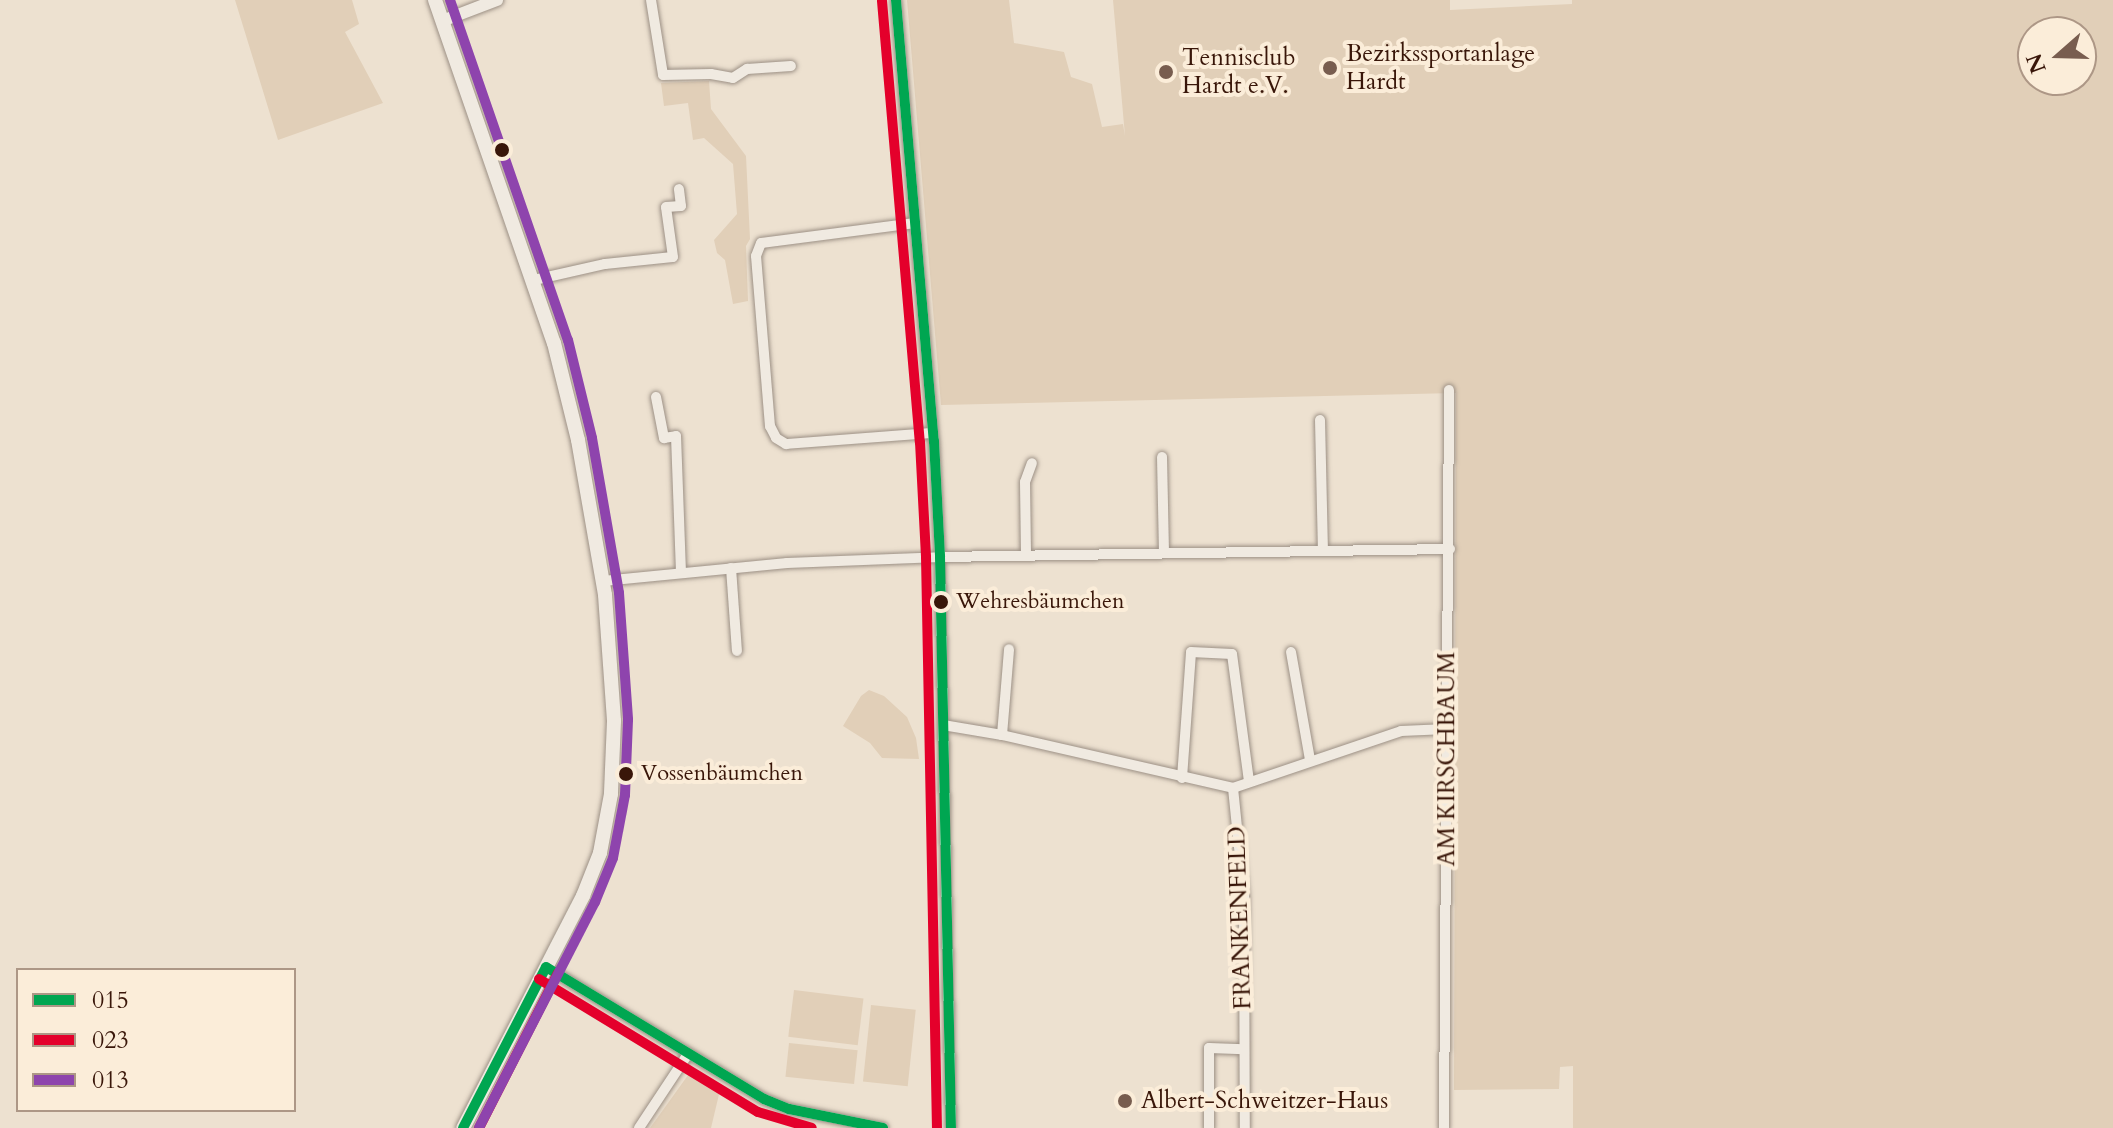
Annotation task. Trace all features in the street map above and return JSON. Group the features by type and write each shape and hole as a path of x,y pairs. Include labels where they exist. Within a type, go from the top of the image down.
{"main road":[{"path":"435,0 534,280 578,440 603,581 614,721 610,802 600,853 583,896 463,1128"}],"street":[{"path":"442,21 497,0"},
{"path":"651,0 663,75 711,74 733,78 747,69 791,66"},
{"path":"896,0 933,433 940,557 951,1128"},
{"path":"534,280 605,264 673,257 666,207 681,206 679,189"},
{"path":"915,223 761,243 756,256 770,426 776,438 786,444 933,433"},
{"name":"AM KIRSCHBAUM","path":"1444,1128 1449,390"},
{"path":"656,397 664,438 676,436 681,572"},
{"path":"1320,420 1323,550"},
{"path":"1162,457 1164,551"},
{"path":"1026,554 1025,482 1032,463"},
{"path":"603,581 731,568 940,557 1164,551 1450,549"},
{"path":"731,568 737,651"},
{"path":"1002,735 1009,649"},
{"path":"1182,778 1191,652 1232,654 1249,782"},
{"path":"1291,652 1310,760"},
{"path":"943,725 1002,735 1233,788 1401,731 1447,729"},
{"name":"FRANKENFELD","path":"1233,788 1244,897 1245,1128"},
{"path":"546,967 734,1083 789,1109 883,1128"},
{"path":"1209,1128 1209,1048 1244,1049"},
{"path":"639,1128 688,1054"}],"shaded area":[{"path":"235,0 352,0 359,24 345,32 383,103 278,140"},
{"path":"907,0 1009,0 1014,43 1064,52 1071,77 1092,84 1102,127 1123,124 1125,136 1113,0 1450,0 1450,10 1572,4 1572,0 2113,0 2113,1128 1573,1128 1573,1066 1560,1067 1559,1089 1454,1090 1456,393 941,405"},
{"path":"709,81 711,109 746,156 750,239 746,246 748,301 733,304 725,260 717,253 714,240 737,214 733,164 704,138 693,140 688,103 664,106 661,83"},
{"path":"869,690 884,696 907,717 916,738 919,759 882,758 870,743 843,726 861,696"},
{"path":"794,990 863,999 858,1045 788,1037"},
{"path":"871,1005 916,1010 908,1086 863,1082"},
{"path":"789,1043 858,1050 854,1084 785,1077"},
{"path":"698,1070 721,1086 711,1128 650,1128 691,1071"}],"transit line":[{"name":"013","path":"450,0 568,340 592,438 619,593 628,720 625,795 613,858 595,902 479,1128"},
{"name":"015","path":"896,0 934,441 940,557 951,1128"},
{"name":"023","path":"882,1 920,442 926,557 937,1128"},
{"name":"015","path":"546,967 764,1099 789,1109 883,1128"},
{"name":"015","path":"463,1128 546,967"},
{"name":"023","path":"479,1128 558,973"},
{"name":"023","path":"539,979 758,1112 812,1128"}],"place":[{"name":"Bezirkssportanlage Hardt","path":"1330,68"},
{"name":"Tennisclub Hardt e.V.","path":"1166,72"},
{"name":"Wehresbäumchen","path":"941,602"},
{"name":"Vossenbäumchen","path":"626,774"},
{"name":"Albert-Schweitzer-Haus","path":"1125,1101"}]}
